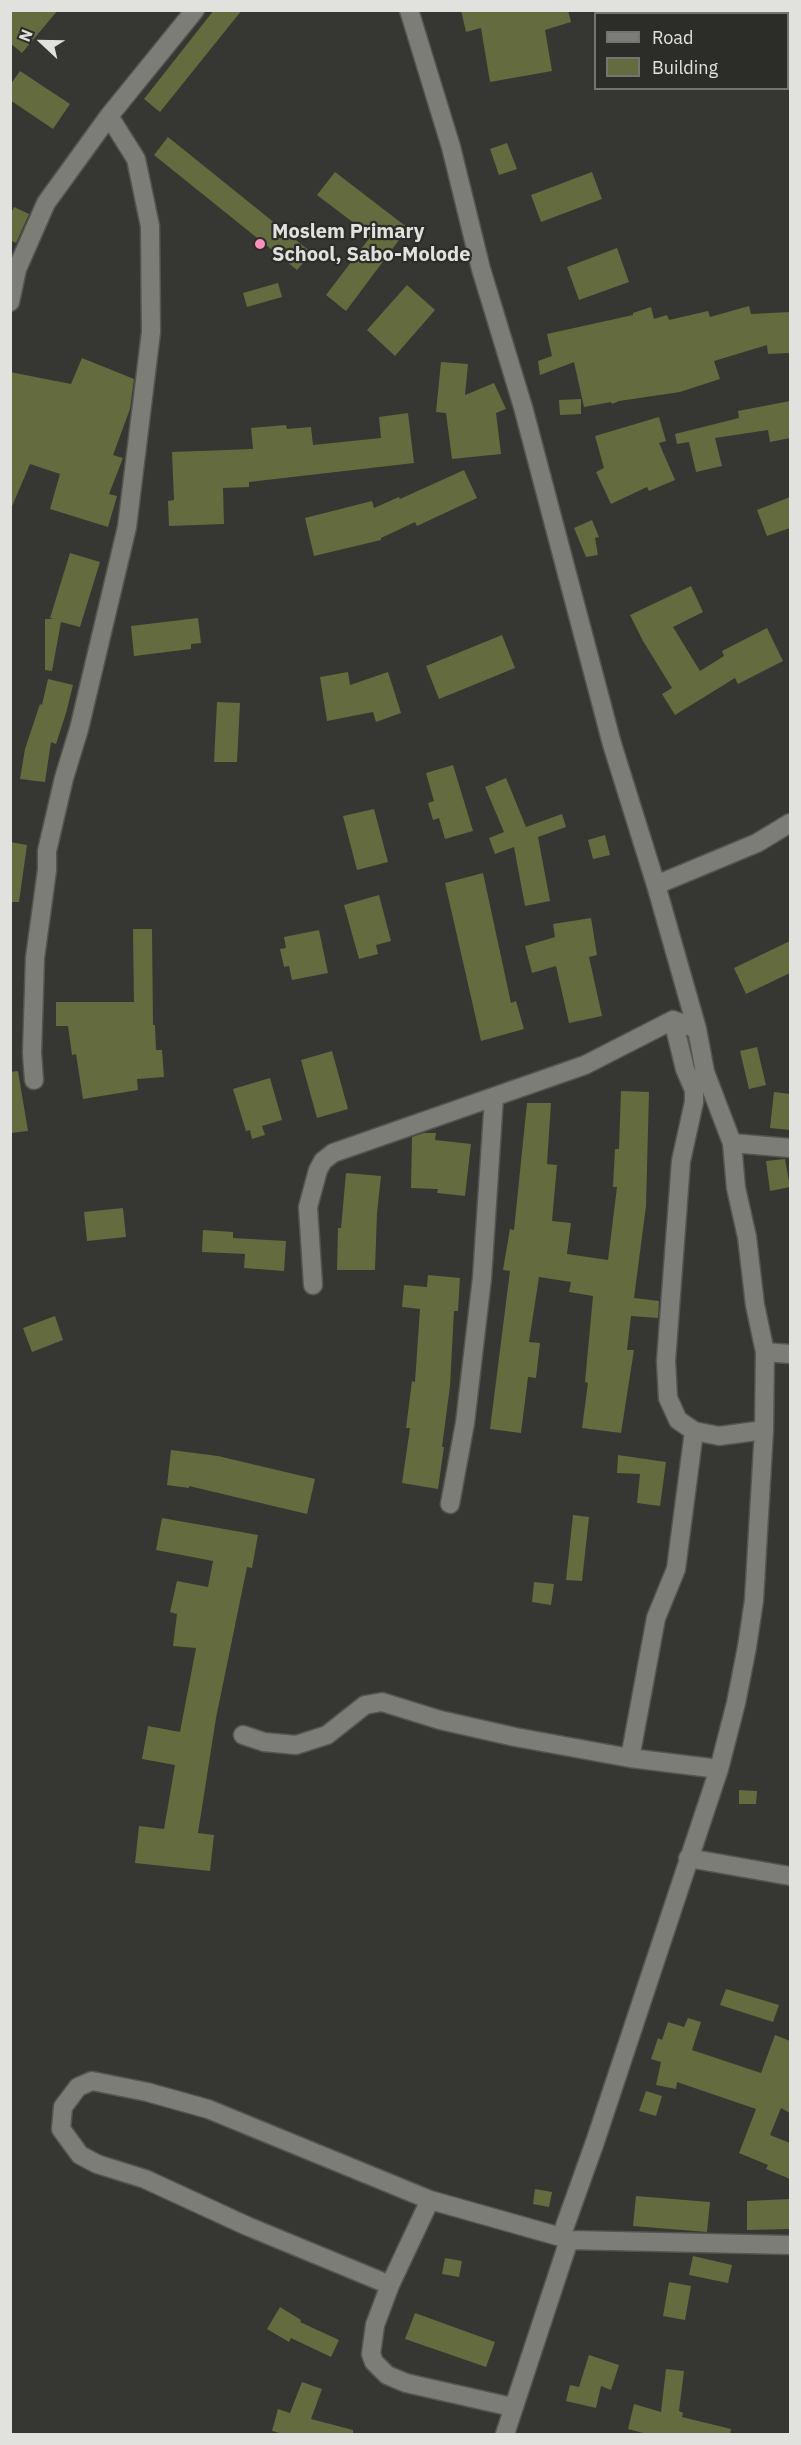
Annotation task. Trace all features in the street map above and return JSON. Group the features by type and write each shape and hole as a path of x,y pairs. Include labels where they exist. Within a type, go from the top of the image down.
{"street":[{"path":"10,302 17,269 46,203 109,116 195,10"},
{"path":"409,10 451,147 481,269 523,407 612,744 656,885 697,1029 705,1072 732,1143 736,1188 747,1237 755,1305 765,1352 764,1430 751,1623 736,1703 719,1769 595,2142 505,2434"},
{"path":"34,1080 32,1053 35,958 47,870 47,851 128,527 151,332 150,226 136,159 109,116"},
{"path":"656,885 757,843 790,823"},
{"path":"313,1285 308,1207 318,1170 323,1161 333,1153 585,1065 673,1020 697,1029"},
{"path":"673,1020 694,1096 681,1161 666,1362 668,1398 678,1420 694,1431 719,1436 764,1430"},
{"path":"450,1504 465,1424 482,1278 494,1097"},
{"path":"732,1143 790,1148"},
{"path":"765,1352 790,1354"},
{"path":"630,1758 652,1638 657,1618 676,1569 694,1431"},
{"path":"243,1736 264,1742 296,1745 327,1735 365,1705 382,1702 440,1720 515,1737 630,1758 719,1769"},
{"path":"688,1858 790,1876"},
{"path":"390,2285 247,2226 145,2179 97,2164 80,2155 62,2128 63,2107 78,2087 92,2081 147,2092 208,2109 430,2200 565,2238 790,2245"},
{"path":"430,2200 390,2285 375,2325 371,2354 374,2362 387,2375 406,2383 512,2408"}],"building":[{"path":"10,10 58,10 22,53 10,43"},
{"path":"214,10 242,10 160,112 144,99"},
{"path":"461,10 568,10 571,22 545,30 552,71 490,82 481,28 466,32"},
{"path":"20,71 70,104 53,129 10,100 10,85"},
{"path":"168,137 312,253 297,270 154,155"},
{"path":"507,143 517,169 499,175 490,149"},
{"path":"335,172 408,228 346,311 326,295 371,236 317,195"},
{"path":"592,172 602,199 541,222 531,195"},
{"path":"14,207 29,214 16,243 10,240 10,215"},
{"path":"617,248 629,282 579,300 567,267"},
{"path":"278,283 282,297 247,307 243,293"},
{"path":"407,285 435,310 395,356 367,330"},
{"path":"749,306 751,314 790,312 790,353 768,354 767,345 714,361 720,379 680,392 584,407 574,362 540,375 538,361 552,356 547,334 633,315 633,313 651,307 654,319 667,315 669,320 708,311 710,317"},
{"path":"82,358 134,379 130,409 113,455 123,458 109,494 117,496 108,527 50,509 60,474 30,464 10,511 10,372 71,384"},
{"path":"441,362 468,364 465,395 494,383 506,409 496,413 501,454 452,459 446,413 436,412"},
{"path":"581,399 581,414 560,415 559,400"},
{"path":"790,401 790,438 770,442 768,430 715,438 722,466 696,472 689,442 677,444 675,434 739,418 738,411"},
{"path":"408,413 414,463 249,482 249,487 223,488 224,524 169,526 168,501 174,500 172,452 253,449 251,428 286,425 287,429 311,427 313,445 381,438 379,417"},
{"path":"659,417 666,441 659,443 675,480 649,491 647,487 611,504 596,472 604,468 595,436"},
{"path":"464,470 477,498 417,526 415,522 381,540 314,556 305,518 372,501 374,508 399,497 400,499"},
{"path":"790,497 790,528 767,536 757,510"},
{"path":"592,520 599,537 595,538 598,555 586,557 574,528"},
{"path":"70,553 100,562 80,627 61,622 52,671 45,670 45,619 53,619 50,618"},
{"path":"691,586 703,612 673,627 700,671 724,656 722,651 767,628 783,661 738,684 735,678 675,715 662,694 672,688 630,615"},
{"path":"198,618 201,643 191,644 191,649 134,656 131,626"},
{"path":"502,635 515,668 439,699 426,666"},
{"path":"348,672 350,685 388,672 401,713 376,722 373,712 327,721 320,677"},
{"path":"48,679 73,685 66,713 56,744 51,742 45,782 20,779 25,749 40,704 42,705"},
{"path":"217,702 240,703 237,762 214,762"},
{"path":"453,765 473,831 445,839 439,818 433,820 428,803 434,801 426,773"},
{"path":"506,778 526,827 562,814 566,827 538,837 550,901 525,906 514,847 495,854 489,838 504,832 485,787"},
{"path":"374,809 388,862 357,870 343,816"},
{"path":"605,835 610,855 593,859 588,840"},
{"path":"10,842 27,845 19,902 10,902"},
{"path":"483,873 511,1003 516,1001 524,1029 481,1041 445,883"},
{"path":"379,895 391,941 376,945 378,954 359,959 344,905"},
{"path":"591,918 597,955 589,957 602,1016 569,1023 556,966 532,973 525,946 555,937 553,924"},
{"path":"133,929 152,929 153,1025 155,1025 156,1050 162,1050 164,1077 137,1079 138,1090 83,1099 76,1054 72,1055 68,1026 56,1026 56,1002 134,1002"},
{"path":"319,930 328,973 292,980 289,966 284,967 280,949 286,948 284,937"},
{"path":"790,941 790,973 746,994 734,968"},
{"path":"757,1047 766,1085 749,1089 740,1051"},
{"path":"332,1051 348,1109 317,1118 301,1060"},
{"path":"18,1071 28,1131 10,1133 10,1072"},
{"path":"270,1078 282,1120 262,1126 265,1135 252,1139 250,1130 246,1131 233,1089"},
{"path":"621,1091 649,1092 646,1206 634,1298 659,1301 658,1318 631,1316 627,1350 634,1350 621,1433 582,1428 588,1383 585,1382 593,1296 569,1292 571,1282 539,1277 529,1342 540,1343 536,1378 528,1377 521,1433 490,1429 510,1271 503,1270 510,1229 514,1230 527,1103 551,1103 547,1164 557,1165 552,1221 571,1223 567,1254 608,1260 617,1187 613,1187 615,1149 619,1149"},
{"path":"774,1092 790,1094 790,1130 770,1128"},
{"path":"424,1133 436,1133 435,1140 471,1144 465,1196 437,1193 438,1189 411,1188 412,1137"},
{"path":"785,1159 790,1187 770,1191 766,1161"},
{"path":"346,1173 381,1176 375,1270 337,1270 338,1228 341,1228"},
{"path":"123,1208 126,1237 87,1241 84,1212"},
{"path":"203,1230 233,1232 233,1238 286,1241 284,1271 244,1268 245,1254 202,1252"},
{"path":"428,1275 460,1278 458,1311 454,1311 450,1386 438,1489 402,1483 410,1428 406,1428 412,1381 415,1382 420,1309 402,1307 404,1285 427,1287"},
{"path":"55,1316 63,1340 32,1352 23,1328"},
{"path":"171,1450 218,1456 315,1479 307,1514 189,1486 189,1488 167,1485"},
{"path":"618,1455 666,1462 660,1506 637,1503 640,1474 617,1473"},
{"path":"573,1515 589,1517 582,1581 566,1580"},
{"path":"162,1518 258,1535 252,1568 247,1567 216,1718 198,1833 214,1835 210,1871 135,1863 139,1826 164,1829 175,1765 142,1759 148,1726 180,1732 196,1648 173,1646 177,1614 170,1612 177,1581 208,1587 213,1561 156,1550"},
{"path":"534,1582 554,1584 551,1605 532,1602"},
{"path":"739,1790 757,1791 756,1804 739,1804"},
{"path":"726,1989 779,2005 773,2022 720,2005"},
{"path":"688,2018 701,2022 692,2050 761,2073 775,2035 790,2041 790,2113 781,2108 770,2135 790,2143 790,2179 766,2169 768,2165 739,2153 756,2109 677,2082 676,2089 656,2085 661,2062 651,2059 658,2038 662,2040 668,2022 684,2027"},
{"path":"646,2091 662,2096 656,2116 639,2111"},
{"path":"535,2189 552,2192 549,2207 533,2204"},
{"path":"636,2196 710,2202 707,2232 633,2226"},
{"path":"790,2199 790,2229 747,2230 747,2201"},
{"path":"693,2256 732,2265 728,2283 689,2275"},
{"path":"445,2258 462,2261 459,2277 442,2274"},
{"path":"669,2282 691,2286 685,2320 663,2316"},
{"path":"280,2307 301,2320 300,2322 339,2340 331,2357 291,2338 289,2342 267,2329"},
{"path":"415,2313 495,2342 486,2367 405,2339"},
{"path":"589,2355 619,2365 611,2390 601,2386 596,2408 566,2401 570,2385 579,2387"},
{"path":"666,2369 684,2371 679,2411 683,2413 682,2417 731,2429 730,2434 647,2434 628,2429 634,2404 661,2412"},
{"path":"302,2382 322,2389 311,2419 353,2430 353,2434 284,2434 272,2431 278,2409 290,2413"}],"place":[{"name":"Moslem Primary School, Sabo-Molode","path":"260,244"}]}
